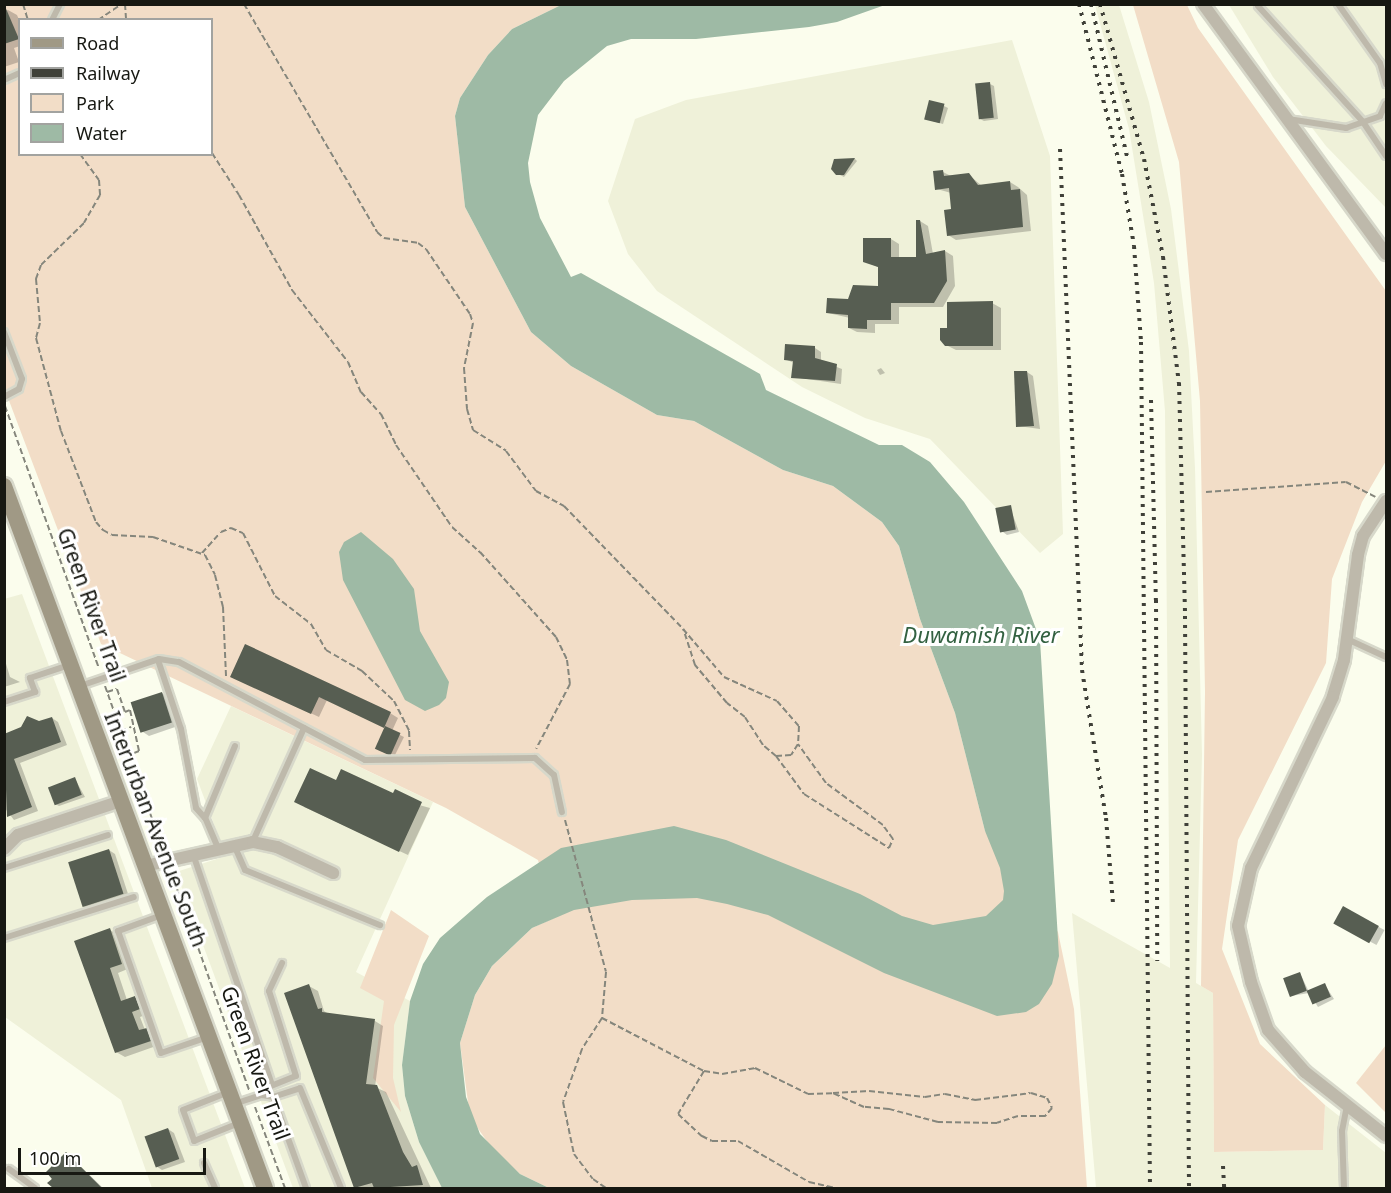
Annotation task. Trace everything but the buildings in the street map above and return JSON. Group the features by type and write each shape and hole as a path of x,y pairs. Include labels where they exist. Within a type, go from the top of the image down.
{"main road":[{"name":"Interurban Avenue South","path":"4,486 10,516 78,686 264,1188"}],"street":[{"path":"1203,4 1284,119 1386,254"},
{"path":"1384,506 1363,536 1358,555 1347,639 1333,697 1251,868 1238,926 1251,982 1268,1030 1286,1054 1386,1136"},
{"path":"7,841 121,801"},
{"path":"146,867 218,848 253,842 278,847 333,873"}],"lane":[{"path":"53,18 60,4"},
{"path":"1338,4 1380,63 1386,84"},
{"path":"1258,6 1364,122 1386,156"},
{"path":"4,80 18,74"},
{"path":"1284,119 1346,128 1380,116 1386,103"},
{"path":"4,332 22,379 19,389 4,397"},
{"path":"1347,639 1386,657"},
{"path":"78,686 158,660 179,662 365,760 531,756 554,775 562,812"},
{"path":"158,660 181,729 196,808 205,818 218,848"},
{"path":"4,702 35,692 30,678 69,665"},
{"path":"253,842 304,728"},
{"path":"205,818 235,746"},
{"path":"4,868 108,835"},
{"path":"233,845 245,870 380,925"},
{"path":"193,854 272,1085"},
{"path":"4,938 134,897"},
{"path":"164,915 118,931 161,1053 209,1036"},
{"path":"262,1095 272,1085 296,1076 297,1072 269,991 282,963"},
{"path":"241,1123 194,1141 183,1110 231,1098 252,1098 262,1095 273,1097 300,1088 341,1188"},
{"path":"273,1097 306,1188"},
{"path":"1344,1188 1342,1131 1347,1105"},
{"path":"204,1163 215,1188"},
{"path":"9,1169 35,1188"}],"path":[{"path":"101,18 123,4"},
{"path":"244,4 377,232 384,238 418,243 426,249 470,314 472,323 464,368 467,410 473,430 506,450 536,491 564,506 683,629 724,677 777,701 799,726 798,744 791,755 776,756"},
{"path":"213,155 239,195 292,290 348,362 361,392 381,414 396,445 452,527 556,637 567,660 570,684 566,699 531,756"},
{"path":"81,156 99,180 100,195 84,223 41,265 36,279 40,323 36,338 60,431 96,522 103,530 112,535 153,537 202,553 216,575 223,607 226,687"},
{"name":"Green River Trail","path":"4,404 285,1188"},
{"path":"1206,492 1346,482 1384,506"},
{"path":"202,553 221,532 231,528 243,533 275,596 303,616 326,650 362,670 393,701 409,731 410,760"},
{"path":"683,629 695,665 776,756 804,794 889,848 893,838 883,825 826,783 798,744"},
{"path":"107,692 117,689 125,712"},
{"path":"115,715 130,710 136,726 121,731"},
{"path":"129,754 140,751 131,727"},
{"path":"562,812 606,964 602,1018 582,1048 563,1102 574,1154 606,1188"},
{"path":"602,1018 704,1071 722,1074 755,1068 797,1092 949,1094 975,1100 1031,1093 1047,1098 1052,1108 1046,1116 1018,1116 997,1123 938,1122 889,1109 864,1107 833,1093"},
{"path":"704,1071 679,1116 712,1141 738,1141 808,1182 835,1188"}],"shaded area":[{"path":"1095,5 1119,5 1149,102 1171,209 1189,351 1195,468 1202,755 1196,983 1213,993 1214,1152 1323,1150 1325,1105 1386,1153 1386,1188 1096,1188 1072,913 1170,968 1165,411 1154,283 1129,129"},
{"path":"1229,5 1386,5 1386,208 1326,146 1273,77"},
{"path":"1012,40 1050,156 1063,534 1040,553 930,439 865,418 802,387 657,291 628,254 608,201 635,119 686,100"},
{"path":"22,594 245,1188 152,1188 121,1100 5,1017 4,599"},
{"path":"231,706 433,802 356,972 410,1001 402,1065 405,1096 419,1142 442,1188 293,1188 176,872 226,856 197,779"}],"green space":[{"path":"5,5 561,5 512,29 488,55 460,98 455,116 465,207 531,332 571,366 657,415 694,421 783,470 833,486 882,522 899,546 920,619 955,713 985,831 1058,932 1074,1009 1087,1188 549,1188 520,1174 493,1150 470,1117 460,1043 475,995 492,966 532,928 554,918 538,860 446,808 101,644 5,390"},
{"path":"1133,5 1187,5 1198,28 1386,291 1386,461 1362,502 1332,579 1326,663 1238,840 1222,949 1260,1044 1325,1105 1323,1150 1214,1152 1213,993 1201,986 1205,692 1200,401 1179,162"},
{"path":"391,910 429,936 394,1025 393,1078 401,1112 373,1078 384,1001 360,988"},
{"path":"1386,1045 1386,1113 1356,1083"}],"water":[{"name":"Duwamish River","path":"561,5 885,5 837,22 809,27 696,39 631,39 607,46 564,81 538,115 528,163 530,182 540,218 571,277 581,273 760,374 766,390 879,445 902,445 930,462 964,502 1022,591 1040,640 1059,956 1052,984 1039,1004 1026,1012 997,1016 884,973 768,915 727,904 697,898 632,900 574,910 532,928 492,966 475,995 460,1043 466,1097 480,1134 520,1174 549,1188 442,1188 419,1142 405,1096 402,1065 410,1001 423,964 440,938 487,897 561,848 674,826 726,840 860,894 902,916 933,925 986,916 1003,900 1004,891 1000,868 985,831 955,713 920,619 899,546 882,522 833,486 783,470 694,421 657,415 571,366 531,332 465,207 455,116 460,98 488,55 512,29"},
{"path":"361,532 393,559 414,589 420,631 449,682 446,698 439,705 425,711 405,700 343,580 339,552 344,542"}],"railway":[{"path":"1079,4 1122,174 1134,246 1141,342 1150,1188"},
{"path":"1091,4 1128,161"},
{"path":"1100,4 1144,159 1163,257 1179,383 1185,616 1189,1188"},
{"path":"1060,149 1082,670 1106,818 1113,903"},
{"path":"1151,400 1156,600 1157,961"},
{"path":"1223,1166 1224,1188"}]}
